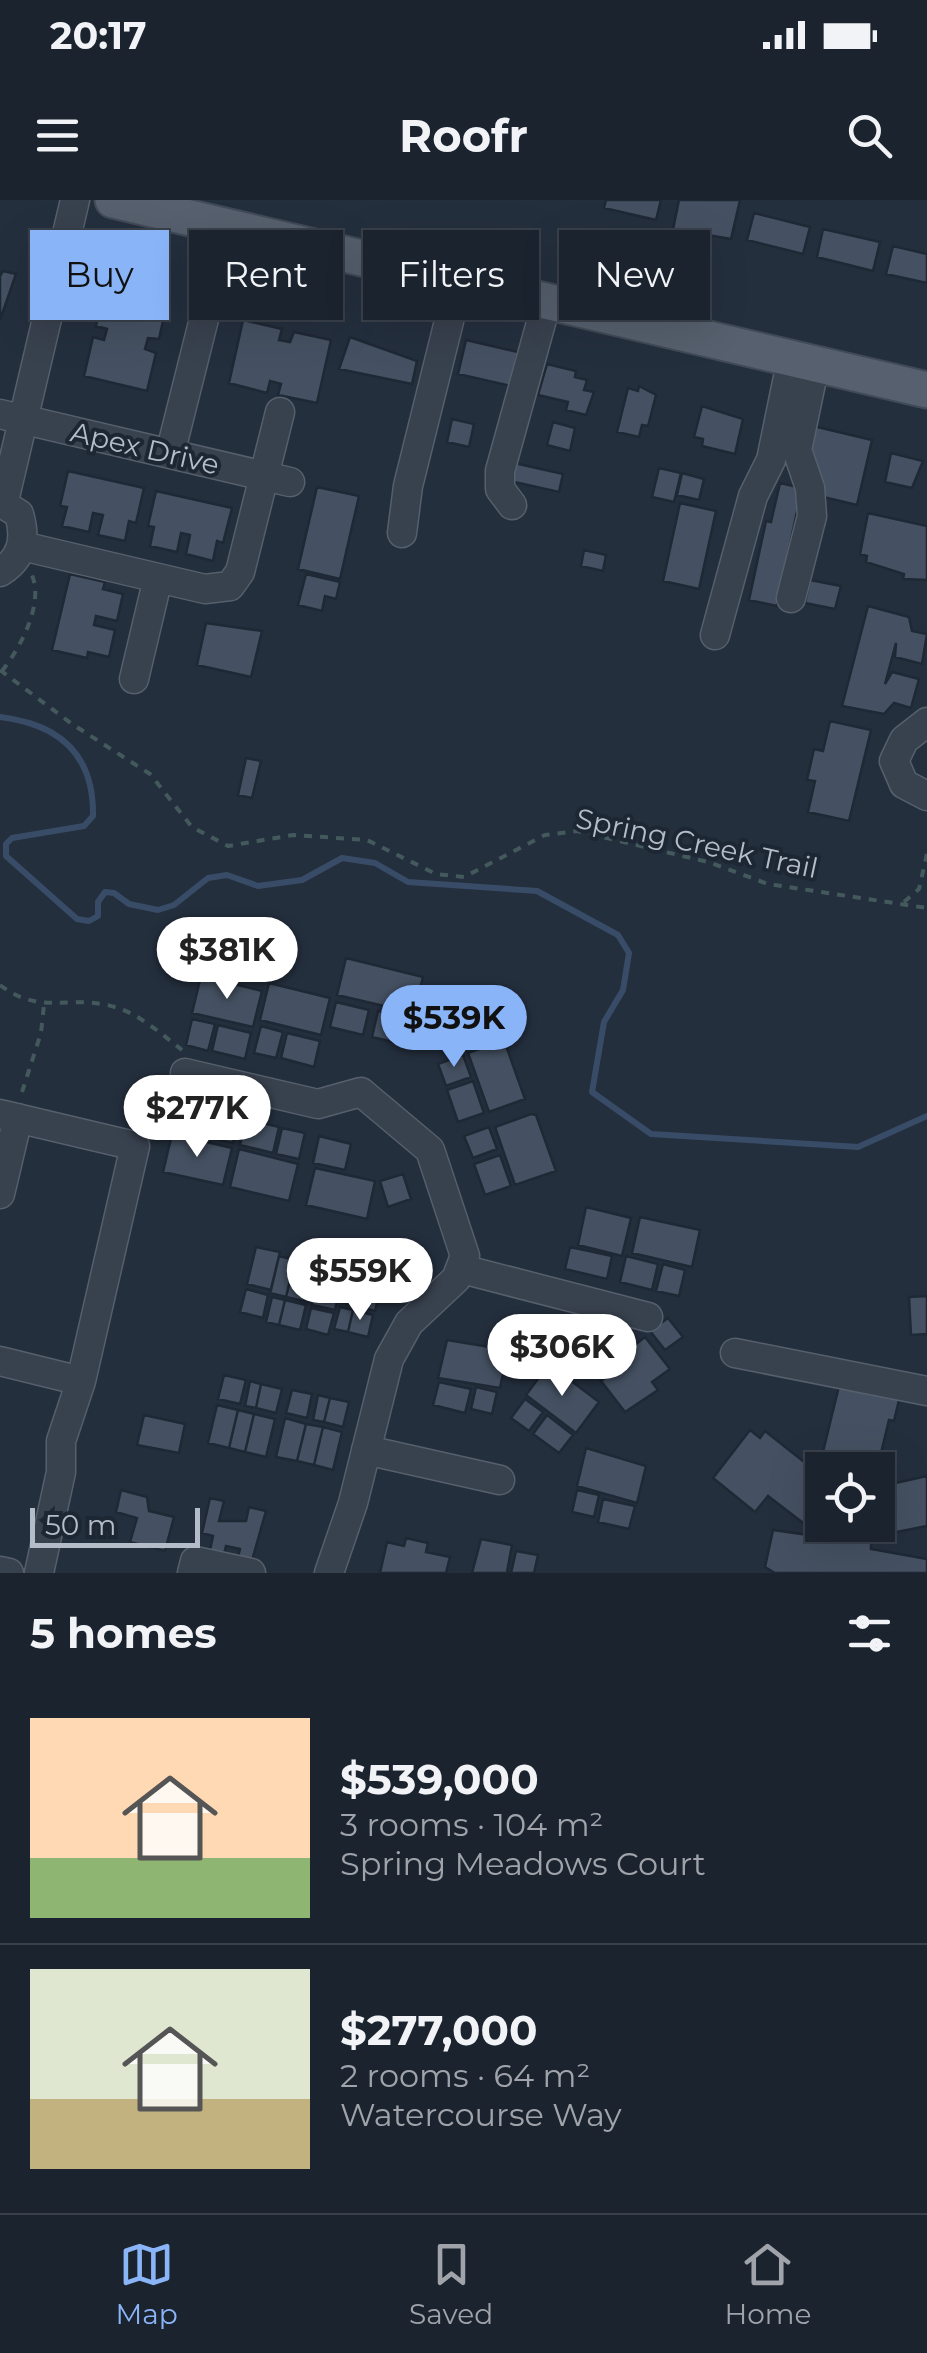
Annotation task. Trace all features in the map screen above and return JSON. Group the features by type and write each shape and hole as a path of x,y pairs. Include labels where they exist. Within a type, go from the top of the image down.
{"main road":[{"path":"113,200 363,259"},
{"path":"539,299 927,390"}],"street":[{"path":"75,200 12,417 2,502 19,514 14,558 218,590 230,586 240,572 280,412"},
{"path":"512,505 500,489 500,472 547,301"},
{"path":"170,454 204,320"},
{"path":"402,533 408,486 448,320"},
{"path":"791,598 812,516 810,488 797,450 804,361"},
{"path":"714,636 753,496 770,460 804,361"},
{"name":"Apex Drive","path":"12,417 290,482"},
{"path":"134,679 158,578"},
{"path":"927,722 904,740 894,761 904,784 927,796"},
{"path":"184,1073 318,1104 361,1092 430,1150 464,1245 462,1270 398,1338 389,1359 329,1573"},
{"path":"0,1194 9,1116 135,1146 81,1381 61,1441 61,1472 38,1573"},
{"path":"462,1270 648,1318"},
{"path":"736,1353 927,1391"},
{"path":"0,1361 81,1381"},
{"path":"366,1450 500,1480"},
{"path":"192,1573 195,1561 251,1573"},
{"path":"0,1571 9,1573"}],"path":[{"path":"1,671 21,646 34,590 35,579 14,558"},
{"name":"Spring Creek Trail","path":"1,671 72,724 150,774 192,827 228,846 292,836 367,840 436,874 464,877 530,841 577,831 708,862 768,884 927,908"},
{"path":"902,903 919,889 927,854"},
{"path":"0,985 44,1005 106,1005 135,1016 188,1055 184,1073"},
{"path":"9,1116 44,1005"}],"building":[{"path":"606,200 661,200 656,220 604,208"},
{"path":"679,200 740,200 731,239 710,235 710,230 673,229"},
{"path":"754,213 810,227 803,254 747,240"},
{"path":"823,229 880,242 873,271 817,257"},
{"path":"893,246 927,254 927,283 886,274"},
{"path":"3,271 16,274 0,320 0,276"},
{"path":"97,320 163,320 159,339 148,338 145,349 156,353 147,391 84,376 93,337 104,340 107,329 96,326"},
{"path":"243,320 282,329 279,340 290,342 294,332 331,340 317,403 278,395 281,384 270,381 267,393 229,383"},
{"path":"350,337 417,361 412,384 339,369"},
{"path":"466,340 518,352 511,386 458,374"},
{"path":"547,364 576,371 575,377 587,380 584,390 594,392 586,415 566,410 568,402 538,395"},
{"path":"639,386 656,395 648,426 642,425 639,437 617,432 628,388 638,391"},
{"path":"702,406 743,419 735,454 702,446 703,439 694,437"},
{"path":"452,419 474,424 469,447 447,442"},
{"path":"553,422 575,428 570,451 547,445"},
{"path":"813,426 872,440 857,505 819,496 805,464"},
{"path":"891,453 923,461 912,488 885,482"},
{"path":"510,462 563,474 559,492 506,480"},
{"path":"659,468 681,473 674,502 652,497"},
{"path":"68,471 144,488 136,523 129,521 125,541 98,535 103,515 93,513 89,532 62,526 67,507 60,506"},
{"path":"682,473 704,479 699,500 677,495"},
{"path":"780,483 802,488 777,606 749,600 766,521 771,522"},
{"path":"317,487 359,496 340,579 298,569"},
{"path":"156,491 232,508 223,543 217,541 213,561 186,554 190,535 181,533 177,552 150,546 154,527 148,526"},
{"path":"680,503 716,511 699,589 663,581"},
{"path":"868,513 927,526 927,580 903,579 904,574 866,562 867,556 860,554"},
{"path":"584,550 606,555 603,571 581,566"},
{"path":"70,574 105,582 103,589 123,594 117,621 96,616 94,625 115,630 109,657 88,652 87,658 52,650"},
{"path":"306,574 340,582 336,599 325,596 322,611 298,605"},
{"path":"810,580 841,586 835,609 805,603"},
{"path":"868,606 909,617 912,631 927,634 922,664 895,657 896,643 885,684 892,672 919,679 911,708 894,703 884,714 842,706"},
{"path":"206,623 262,631 251,677 197,665"},
{"path":"830,721 871,730 849,821 808,812 815,781 807,780 814,749 823,751"},
{"path":"246,758 261,761 252,798 238,795"},
{"path":"346,958 423,977 414,1013 337,995"},
{"path":"201,976 262,991 253,1027 192,1013"},
{"path":"269,983 330,998 321,1035 260,1020"},
{"path":"336,1002 369,1010 363,1035 330,1027"},
{"path":"378,1011 412,1019 406,1045 372,1037"},
{"path":"192,1019 215,1024 208,1051 186,1045"},
{"path":"218,1025 251,1033 245,1059 212,1051"},
{"path":"261,1026 283,1032 276,1058 254,1053"},
{"path":"287,1033 320,1041 314,1067 281,1058"},
{"path":"504,1040 525,1099 489,1112 468,1053"},
{"path":"463,1055 471,1077 446,1086 438,1064"},
{"path":"473,1081 484,1113 458,1122 447,1090"},
{"path":"179,1104 213,1112 206,1137 173,1130"},
{"path":"216,1112 238,1117 233,1143 210,1138"},
{"path":"536,1115 556,1171 515,1185 495,1127"},
{"path":"246,1119 279,1127 273,1153 240,1145"},
{"path":"489,1127 497,1149 473,1158 464,1136"},
{"path":"282,1128 305,1133 299,1159 276,1154"},
{"path":"172,1134 232,1148 223,1185 163,1172"},
{"path":"319,1136 351,1144 345,1170 313,1163"},
{"path":"239,1149 298,1164 289,1201 230,1187"},
{"path":"500,1155 511,1186 485,1195 474,1164"},
{"path":"315,1168 375,1181 367,1219 306,1205"},
{"path":"403,1174 411,1199 388,1207 380,1181"},
{"path":"586,1207 631,1218 622,1256 578,1245"},
{"path":"640,1217 700,1230 692,1267 632,1253"},
{"path":"256,1247 280,1252 271,1290 247,1284"},
{"path":"570,1247 612,1256 607,1279 565,1269"},
{"path":"279,1256 295,1260 286,1297 270,1293"},
{"path":"626,1256 658,1264 652,1290 620,1282"},
{"path":"295,1260 316,1265 308,1302 286,1297"},
{"path":"346,1264 363,1268 354,1305 337,1301"},
{"path":"663,1264 685,1270 679,1296 656,1291"},
{"path":"322,1265 344,1270 335,1310 312,1305"},
{"path":"363,1268 384,1273 375,1311 354,1305"},
{"path":"246,1289 268,1295 263,1318 240,1312"},
{"path":"927,1296 927,1334 911,1335 909,1297"},
{"path":"272,1297 285,1300 279,1325 266,1322"},
{"path":"285,1300 306,1305 300,1330 279,1325"},
{"path":"340,1307 353,1310 348,1332 334,1329"},
{"path":"311,1308 334,1313 328,1335 306,1329"},
{"path":"353,1310 373,1315 368,1337 348,1332"},
{"path":"668,1318 683,1337 665,1350 650,1331"},
{"path":"645,1337 670,1369 652,1382 658,1390 625,1412 601,1381 632,1358 627,1351"},
{"path":"447,1340 508,1350 500,1388 438,1378"},
{"path":"612,1340 626,1359 600,1379 586,1360"},
{"path":"549,1364 599,1402 576,1433 526,1395"},
{"path":"224,1375 246,1380 240,1404 218,1399"},
{"path":"250,1381 261,1384 256,1408 245,1406"},
{"path":"439,1382 471,1389 465,1413 433,1405"},
{"path":"840,1382 900,1396 881,1452 823,1452"},
{"path":"261,1384 282,1389 276,1413 256,1408"},
{"path":"476,1387 497,1392 492,1414 471,1409"},
{"path":"292,1390 312,1394 307,1418 286,1413"},
{"path":"318,1395 330,1398 324,1422 313,1420"},
{"path":"330,1398 349,1402 343,1427 324,1422"},
{"path":"525,1399 543,1412 529,1431 511,1418"},
{"path":"217,1405 238,1410 229,1448 208,1443"},
{"path":"238,1410 254,1414 245,1452 229,1448"},
{"path":"254,1414 275,1419 266,1457 245,1452"},
{"path":"144,1415 185,1424 179,1453 137,1445"},
{"path":"547,1415 573,1435 559,1453 533,1434"},
{"path":"285,1418 306,1424 297,1461 276,1457"},
{"path":"306,1424 323,1427 314,1465 297,1461"},
{"path":"323,1427 342,1432 333,1470 314,1465"},
{"path":"750,1430 760,1438 765,1431 805,1463 805,1524 768,1496 755,1512 713,1478"},
{"path":"586,1448 646,1466 637,1503 577,1486"},
{"path":"927,1476 927,1526 895,1532 895,1483"},
{"path":"121,1490 147,1497 149,1511 174,1517 165,1551 130,1542 137,1518 116,1512"},
{"path":"577,1490 599,1495 594,1517 572,1512"},
{"path":"210,1498 224,1501 219,1521 246,1521 249,1507 266,1511 251,1564 237,1561 240,1549 226,1546 223,1558 209,1555 213,1536 202,1533"},
{"path":"603,1499 635,1506 629,1529 598,1522"},
{"path":"773,1530 805,1534 805,1542 871,1542 871,1549 927,1559 927,1573 775,1573 765,1567"},
{"path":"406,1538 428,1543 426,1552 450,1557 446,1573 380,1573 387,1542 404,1546"},
{"path":"481,1539 512,1545 507,1572 511,1573 472,1573"},
{"path":"516,1551 538,1555 534,1573 511,1573"}],"waterway":[{"path":"0,717 56,735 80,759 87,775 93,816 84,826 12,838 6,844 6,856 77,919 89,921 98,916 98,902 105,892 114,893 129,904 158,910 174,905 208,878 227,875 258,886 302,880 342,858 375,863 408,882 537,891 618,935 629,953 623,990 604,1022 592,1092 651,1134 858,1147 927,1116"}]}
